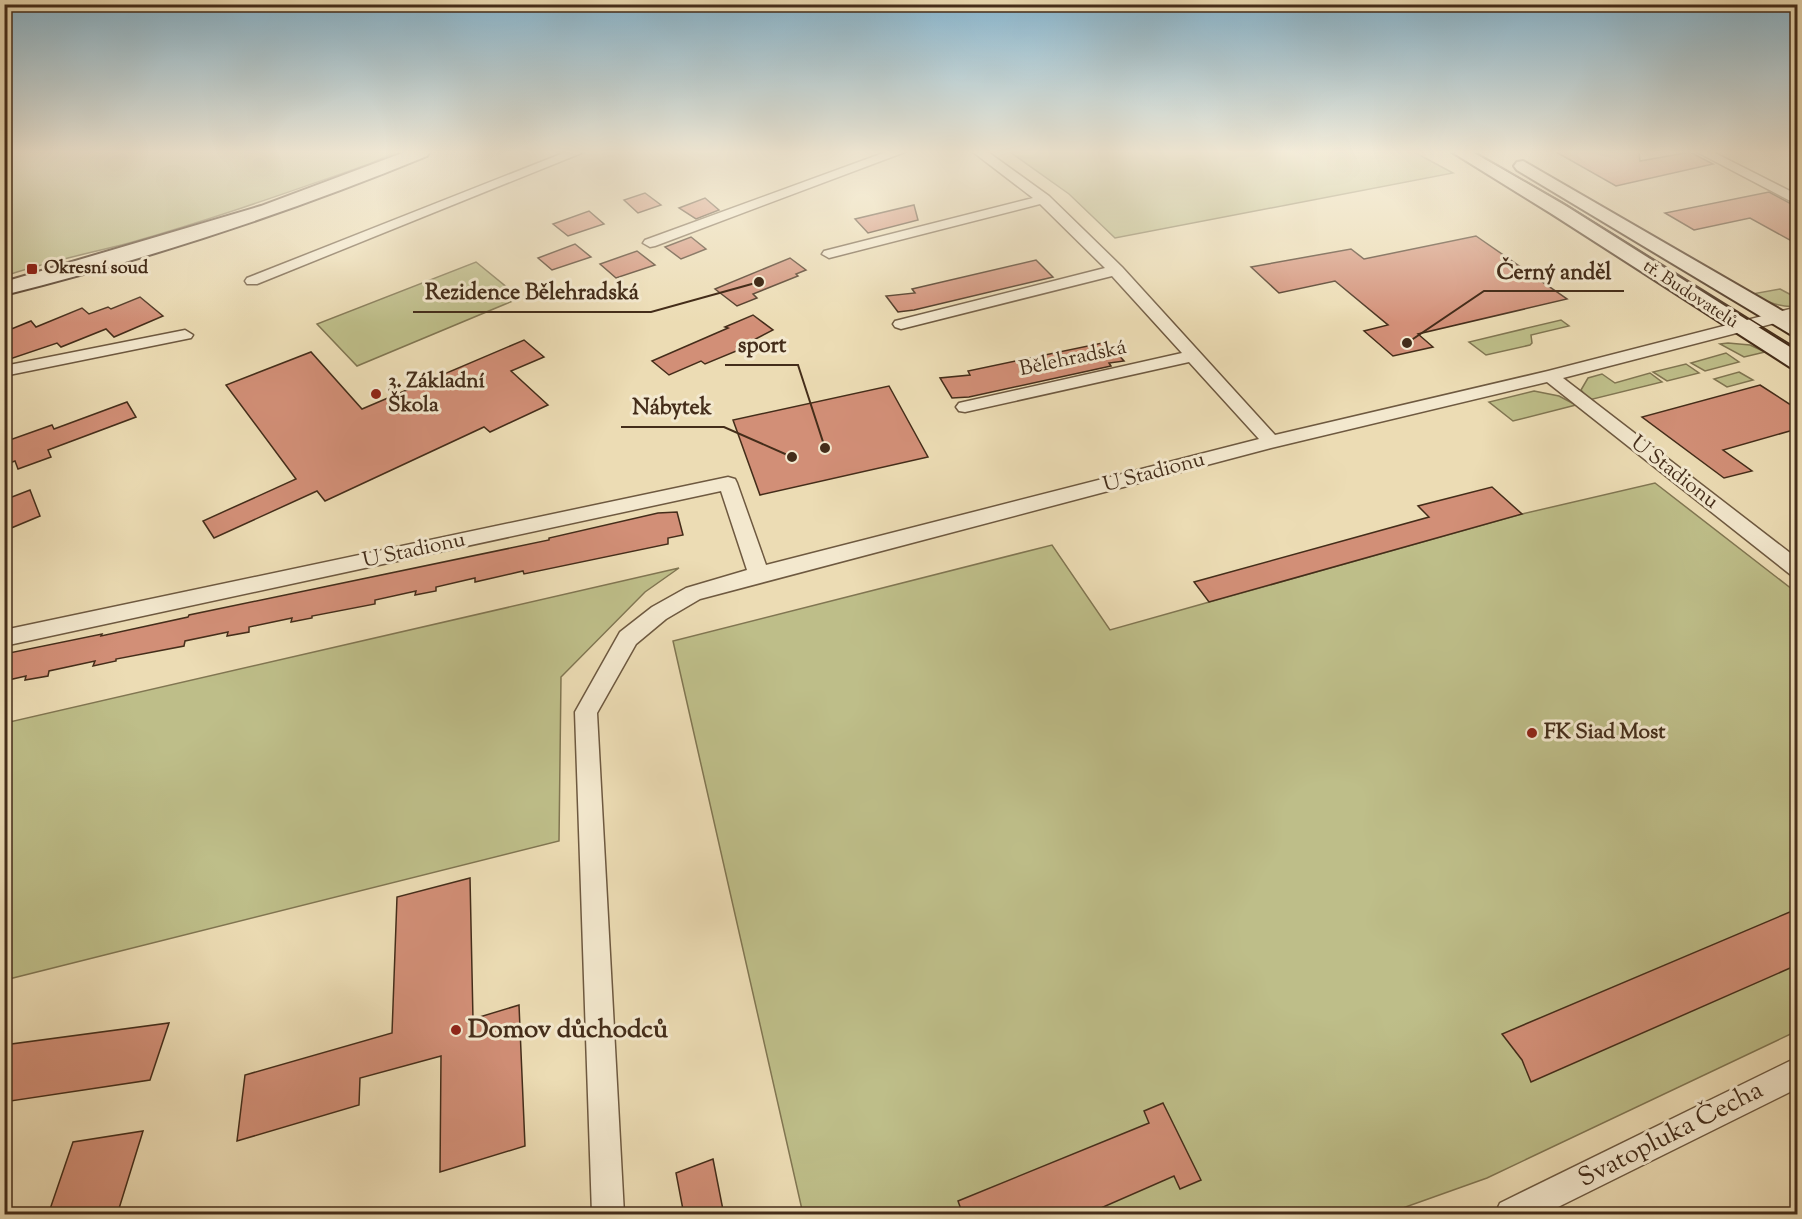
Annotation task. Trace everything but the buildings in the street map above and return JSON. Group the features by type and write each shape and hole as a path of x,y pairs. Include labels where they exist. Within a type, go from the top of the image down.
{"street":[{"path":"4,289 272,209"},
{"path":"252,281 434,209"},
{"path":"650,243 743,209"},
{"path":"829,254 1005,209"},
{"path":"1054,209 1117,270 1271,442"},
{"name":"tř. Budovatelů","path":"1557,209 1797,362"},
{"name":"tř. Budovatelů","path":"1594,209 1797,329"},
{"path":"901,324 1117,270"},
{"name":"U Stadionu","path":"608,1215 586,712 628,638 659,613 693,593 759,574 1271,442 1550,376 1797,312"},
{"path":"4,371 185,335"},
{"name":"Bělehradská","path":"965,406 1192,356"},
{"name":"U Stadionu","path":"1550,376 1797,570"},
{"name":"U Stadionu","path":"4,638 728,483 759,574"},
{"name":"Svatopluka Čecha","path":"1511,1215 1797,1072"}],"green space":[{"path":"5,209 237,209 129,243 5,276"},
{"path":"1085,209 1266,209 1115,238"},
{"path":"476,262 520,298 357,366 317,324"},
{"path":"1780,289 1797,298 1797,306 1774,304 1752,294"},
{"path":"1561,320 1569,326 1531,335 1530,345 1486,355 1469,342"},
{"path":"1720,344 1750,345 1765,352 1744,357"},
{"path":"1726,353 1739,362 1705,371 1691,363"},
{"path":"1686,364 1699,373 1667,381 1653,372"},
{"path":"1739,372 1753,380 1727,387 1714,379"},
{"path":"1650,373 1662,382 1589,400 1581,390 1588,378 1602,374 1615,383"},
{"path":"1534,391 1559,396 1576,405 1513,421 1489,402"},
{"path":"1655,483 1797,593 1797,1031 1487,1178 1386,1214 803,1214 673,641 1052,545 1110,630 1522,514"},
{"path":"679,568 645,592 561,677 559,841 5,980 5,723"}],"tram line":[{"path":"1573,209 1798,349"}],"place":[{"name":"Okresní soud","path":"32,269"},
{"name":"Rezidence Bělehradská","path":"759,282"},
{"name":"Černý anděl","path":"1407,343"},
{"name":"3. Základní Škola","path":"376,394"},
{"name":"sport","path":"825,448"},
{"name":"Nábytek","path":"792,457"},
{"name":"FK Siad Most","path":"1532,733"},
{"name":"Domov důchodců","path":"456,1030"}]}
